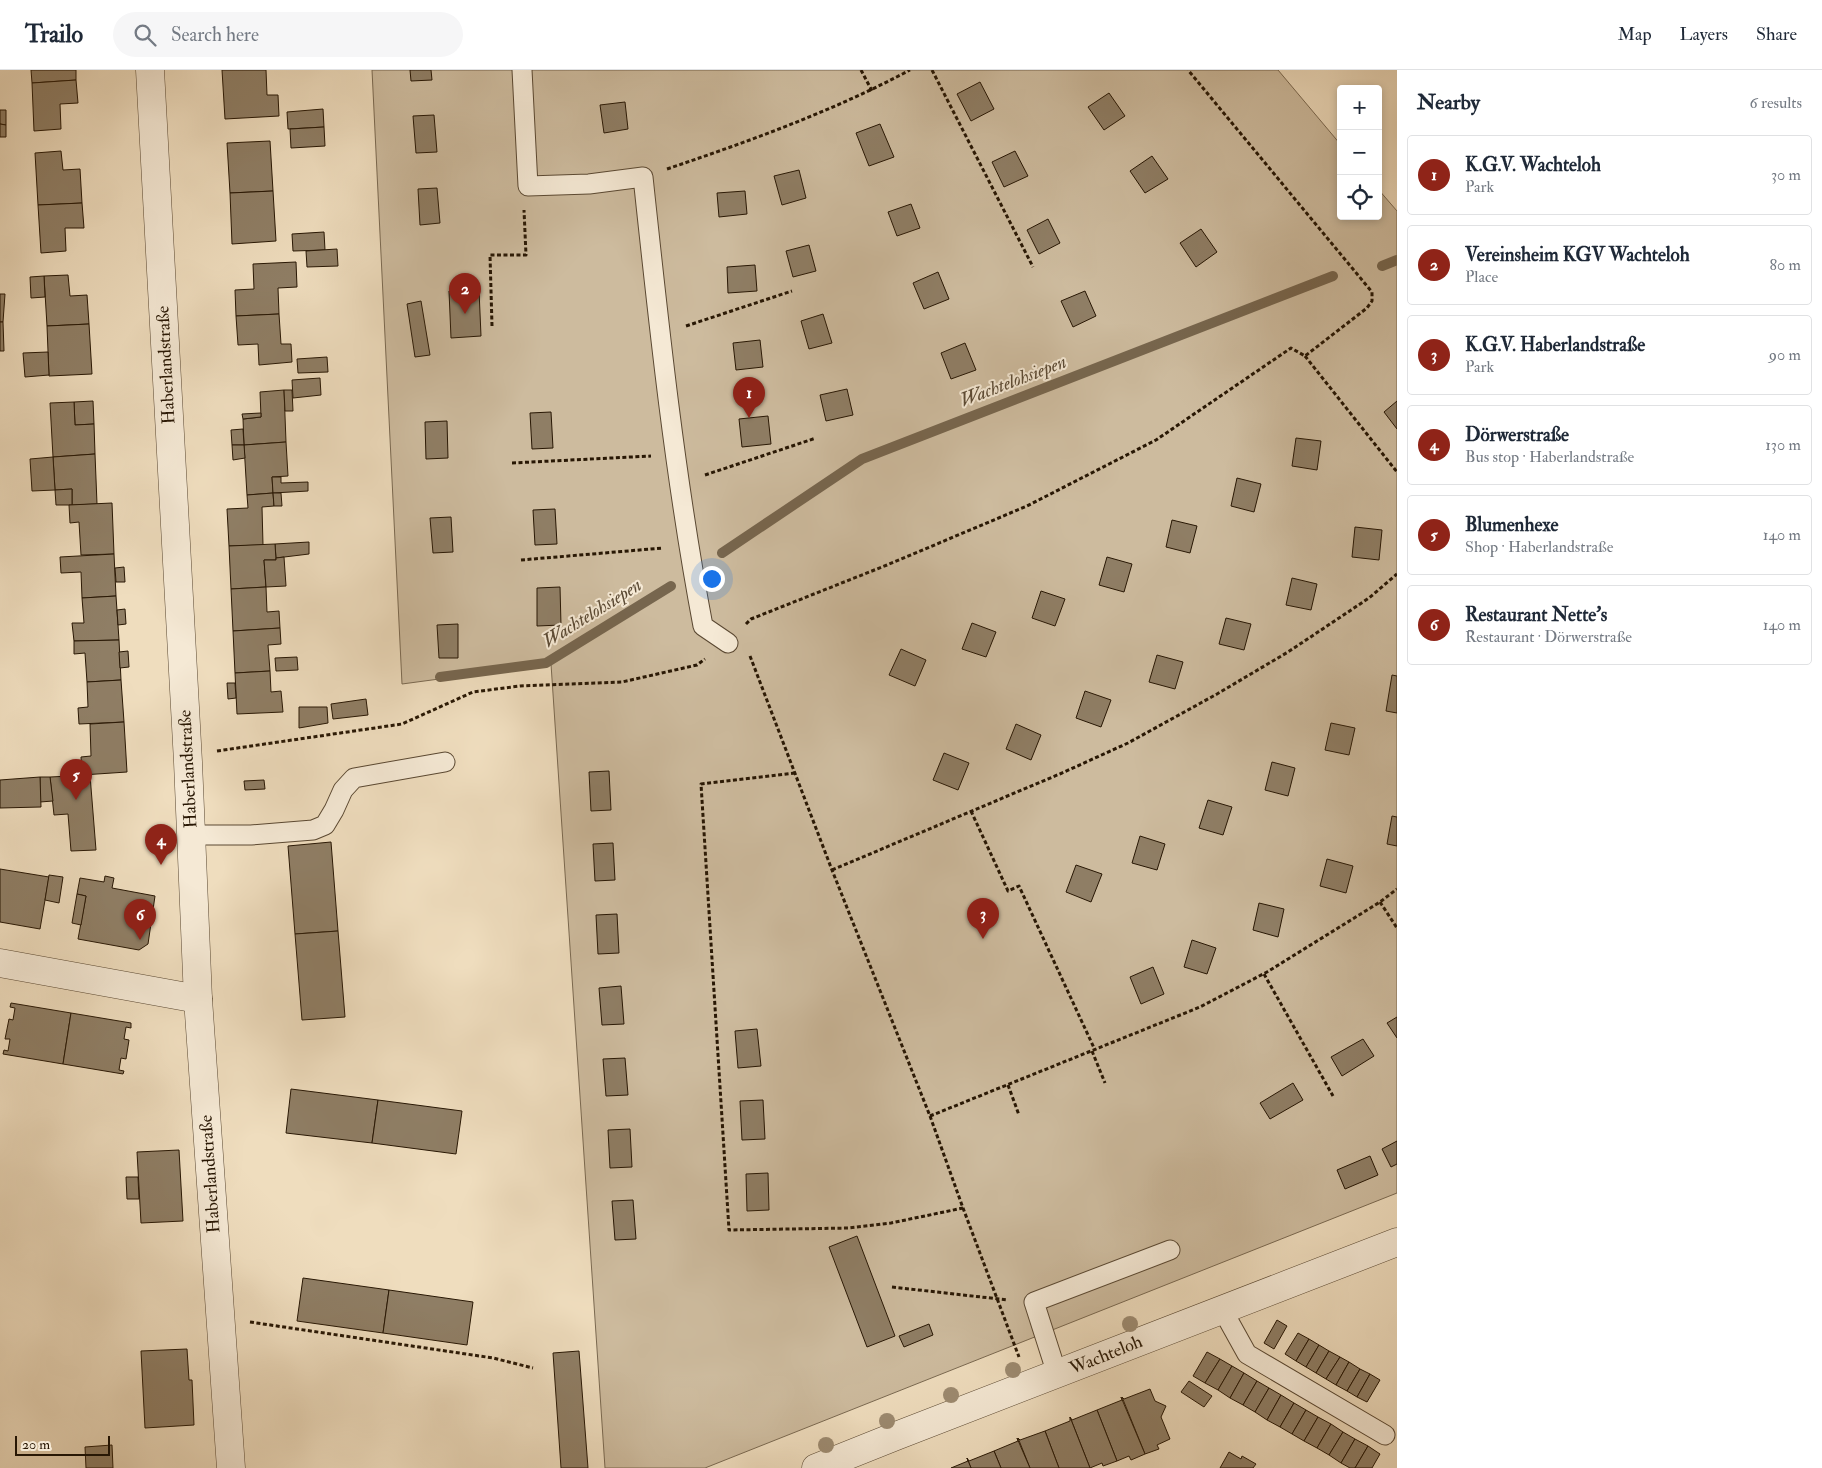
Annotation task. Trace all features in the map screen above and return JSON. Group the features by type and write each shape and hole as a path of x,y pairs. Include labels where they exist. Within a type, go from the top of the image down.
{"street":[{"name":"Haberlandstraße","path":"150,70 188,753 198,999 231,1468"},
{"path":"0,964 198,999"},
{"name":"Wachteloh","path":"816,1468 1397,1242"}],"lane":[{"path":"522,70 528,186 589,184 643,177 660,334 688,545 703,626 728,643"},
{"path":"192,835 251,835 313,830 325,825 343,790 354,778 445,762"},
{"path":"1057,1374 1034,1302 1170,1250"},
{"path":"1222,1309 1247,1354 1385,1435"}],"path":[{"path":"861,70 872,90"},
{"path":"643,177 742,144 872,90 910,70"},
{"path":"932,70 1033,267"},
{"path":"1188,70 1372,292 1372,301 1367,308 1305,356"},
{"path":"492,326 490,255 526,255 524,195 528,186"},
{"path":"660,334 792,291"},
{"path":"188,753 402,724 473,692 520,686 622,682 697,665 728,643 750,619 887,565 1027,506 1156,440 1291,348 1305,356 1397,472"},
{"path":"679,484 816,438"},
{"path":"512,463 675,455"},
{"path":"521,560 688,545"},
{"path":"832,870 1128,743 1217,694 1304,641 1369,598 1397,574"},
{"path":"728,643 751,656 832,870 930,1116 1029,1385"},
{"path":"795,773 701,784 728,1230 849,1228 891,1223 963,1208"},
{"path":"971,811 1008,891 1019,886 1106,1084"},
{"path":"930,1116 1200,1006 1264,974 1380,902 1397,889"},
{"path":"1380,902 1397,928"},
{"path":"1264,974 1333,1096"},
{"path":"1008,1085 1019,1116"},
{"path":"892,1287 998,1299"},
{"path":"220,1318 494,1358 533,1368"}],"shaded area":[{"path":"372,70 1278,70 1337,140 1337,220 1382,220 1382,194 1397,211 1397,1193 705,1468 605,1468 551,664 402,684"}],"building":[{"path":"31,70 76,70 76,80 32,83"},
{"path":"222,70 266,70 267,95 278,95 279,116 225,119"},
{"path":"410,70 431,70 432,80 411,81"},
{"path":"76,80 78,103 60,104 61,129 34,131 32,83"},
{"path":"980,82 994,109 971,121 957,94"},
{"path":"1109,93 1125,116 1104,130 1088,107"},
{"path":"625,102 628,129 604,133 600,105"},
{"path":"323,109 324,127 288,129 287,112"},
{"path":"0,110 6,110 6,125 0,124"},
{"path":"434,115 437,152 416,153 413,116"},
{"path":"0,124 6,125 6,137 0,137"},
{"path":"880,124 894,157 869,166 856,133"},
{"path":"324,127 325,146 291,148 290,129"},
{"path":"270,141 273,191 230,193 227,143"},
{"path":"61,151 63,170 80,169 82,203 38,205 35,153"},
{"path":"1015,151 1028,176 1004,187 992,162"},
{"path":"1152,156 1168,179 1145,193 1130,171"},
{"path":"799,170 806,198 782,205 774,176"},
{"path":"437,188 440,223 420,225 418,189"},
{"path":"273,191 276,241 232,244 230,193"},
{"path":"745,191 747,214 719,217 717,193"},
{"path":"82,203 84,228 65,228 66,251 41,253 38,205"},
{"path":"911,204 920,228 897,236 888,212"},
{"path":"1048,219 1060,243 1039,254 1027,230"},
{"path":"1201,229 1217,252 1196,267 1180,243"},
{"path":"324,232 325,250 293,251 292,234"},
{"path":"809,245 816,271 793,277 786,251"},
{"path":"337,249 338,266 307,267 306,251"},
{"path":"296,262 297,287 278,288 279,314 236,316 235,290 254,289 253,264"},
{"path":"755,265 757,291 728,293 727,267"},
{"path":"938,272 949,299 924,309 913,283"},
{"path":"68,275 70,296 87,295 89,324 47,326 44,276"},
{"path":"44,276 45,297 31,298 30,277"},
{"path":"479,290 481,336 451,338 449,291"},
{"path":"1085,291 1096,316 1073,327 1061,301"},
{"path":"0,294 5,294 3,322 0,322"},
{"path":"421,301 430,355 415,357 407,304"},
{"path":"279,314 281,344 291,344 292,362 259,365 258,344 238,345 236,316"},
{"path":"823,314 832,343 809,349 801,321"},
{"path":"0,322 3,322 4,351 0,351"},
{"path":"89,324 92,374 49,376 47,326"},
{"path":"760,340 763,367 736,370 733,343"},
{"path":"965,343 976,370 951,379 941,353"},
{"path":"48,352 49,375 25,377 23,353"},
{"path":"327,357 328,372 298,373 297,359"},
{"path":"320,378 321,395 293,398 292,380"},
{"path":"847,389 853,415 826,421 820,395"},
{"path":"284,390 286,442 244,445 243,419 261,417 260,392"},
{"path":"284,390 292,390 293,411 285,411"},
{"path":"93,401 94,424 75,425 74,402"},
{"path":"1397,401 1397,429 1384,412"},
{"path":"74,402 75,425 94,424 95,454 53,457 50,403"},
{"path":"551,412 553,448 532,449 530,413"},
{"path":"261,413 261,417 243,419 242,414"},
{"path":"768,416 771,444 742,447 739,419"},
{"path":"447,421 448,458 426,459 425,422"},
{"path":"243,429 244,445 232,445 231,430"},
{"path":"1296,438 1321,441 1317,470 1292,466"},
{"path":"286,442 288,476 272,477 273,493 247,495 244,445"},
{"path":"232,445 244,445 245,458 233,460"},
{"path":"95,454 97,504 72,505 72,489 55,490 53,457"},
{"path":"53,457 55,490 32,491 30,459"},
{"path":"272,477 281,477 281,483 308,482 308,491 273,493"},
{"path":"1237,478 1261,484 1254,512 1231,506"},
{"path":"72,489 72,505 56,505 55,490"},
{"path":"273,493 274,506 262,507 263,545 229,546 227,509 248,508 247,495"},
{"path":"273,493 281,493 282,506 274,506"},
{"path":"112,503 114,554 81,555 79,522 70,523 69,505"},
{"path":"555,509 557,544 535,545 533,510"},
{"path":"451,517 453,552 433,553 430,518"},
{"path":"1172,520 1197,526 1190,553 1166,547"},
{"path":"1355,527 1382,530 1379,560 1352,557"},
{"path":"309,542 309,554 276,558 275,544"},
{"path":"275,544 276,560 264,560 266,587 231,589 229,546"},
{"path":"114,554 116,596 82,598 81,572 61,573 60,557"},
{"path":"284,557 286,586 266,587 264,560 276,560 276,558"},
{"path":"1107,557 1132,564 1124,592 1099,585"},
{"path":"124,567 125,582 116,582 115,568"},
{"path":"1292,578 1317,584 1311,610 1286,605"},
{"path":"266,587 267,612 279,611 280,628 233,631 231,589"},
{"path":"560,587 561,625 537,626 537,588"},
{"path":"1041,591 1065,599 1055,626 1032,618"},
{"path":"116,596 119,640 74,641 72,623 84,623 82,598"},
{"path":"125,609 126,624 118,625 117,610"},
{"path":"1226,618 1251,624 1244,650 1219,644"},
{"path":"972,623 996,632 986,657 962,649"},
{"path":"458,624 458,658 439,658 437,625"},
{"path":"280,628 281,644 268,645 270,671 235,673 233,631"},
{"path":"119,640 121,680 87,682 85,653 74,654 74,641"},
{"path":"901,649 926,660 915,686 889,675"},
{"path":"128,651 129,667 120,668 119,652"},
{"path":"1157,655 1183,662 1175,689 1149,682"},
{"path":"297,657 298,670 276,671 275,658"},
{"path":"270,671 271,692 281,691 283,712 237,714 235,673"},
{"path":"1392,675 1397,676 1397,713 1386,711"},
{"path":"121,680 124,722 79,724 78,708 88,707 87,682"},
{"path":"227,683 235,683 236,698 228,699"},
{"path":"1085,691 1111,700 1101,727 1076,718"},
{"path":"366,699 368,715 333,719 331,704"},
{"path":"299,707 327,707 328,723 299,728"},
{"path":"124,722 127,772 82,775 81,757 91,756 90,724"},
{"path":"1331,723 1355,728 1349,755 1325,750"},
{"path":"1016,724 1041,735 1031,760 1006,749"},
{"path":"944,753 969,763 958,790 933,780"},
{"path":"1272,762 1295,768 1288,796 1265,790"},
{"path":"609,771 611,810 591,811 589,772"},
{"path":"90,775 96,850 71,851 68,814 54,815 50,777"},
{"path":"40,777 50,777 53,801 40,802"},
{"path":"40,777 41,807 0,808 0,780"},
{"path":"264,780 265,789 245,790 244,781"},
{"path":"1208,800 1232,807 1223,835 1199,828"},
{"path":"1392,816 1397,817 1397,846 1387,844"},
{"path":"1140,836 1165,844 1157,870 1132,863"},
{"path":"331,842 338,931 295,934 288,846"},
{"path":"613,843 615,880 595,881 593,844"},
{"path":"1327,859 1353,866 1346,893 1320,886"},
{"path":"1076,865 1102,874 1091,902 1066,892"},
{"path":"0,869 49,877 40,929 0,922"},
{"path":"49,875 63,877 59,903 45,900"},
{"path":"105,876 114,878 112,888 155,896 148,944 139,950 78,939 86,896 77,894 80,878 104,882"},
{"path":"77,894 86,896 81,925 72,923"},
{"path":"1259,903 1284,909 1278,937 1253,930"},
{"path":"617,914 619,953 598,954 596,915"},
{"path":"338,931 345,1017 302,1020 295,934"},
{"path":"1192,940 1216,948 1207,974 1184,967"},
{"path":"1153,967 1164,994 1141,1004 1130,977"},
{"path":"621,986 624,1024 602,1025 599,988"},
{"path":"11,1003 71,1013 63,1064 3,1054 4,1050 8,1051 10,1039 5,1039 9,1019 13,1020 15,1008 10,1007"},
{"path":"71,1013 131,1023 131,1028 126,1027 124,1039 129,1040 126,1059 121,1058 119,1070 124,1071 123,1074 63,1064"},
{"path":"1397,1017 1397,1038 1387,1023"},
{"path":"757,1029 761,1066 738,1068 735,1031"},
{"path":"1363,1039 1374,1056 1342,1076 1331,1057"},
{"path":"625,1058 628,1095 606,1096 603,1059"},
{"path":"1293,1083 1303,1100 1270,1119 1260,1103"},
{"path":"291,1089 378,1100 372,1143 286,1133"},
{"path":"378,1100 462,1111 456,1154 372,1143"},
{"path":"763,1100 765,1139 742,1140 740,1101"},
{"path":"630,1129 632,1167 610,1168 608,1130"},
{"path":"1397,1141 1397,1164 1391,1167 1382,1149"},
{"path":"179,1150 183,1221 141,1223 137,1152"},
{"path":"1370,1156 1378,1175 1345,1189 1337,1170"},
{"path":"768,1173 769,1210 747,1211 746,1174"},
{"path":"126,1177 138,1177 139,1199 127,1199"},
{"path":"633,1200 636,1239 615,1240 612,1201"},
{"path":"857,1236 895,1336 867,1347 829,1247"},
{"path":"303,1278 389,1290 383,1333 297,1321"},
{"path":"389,1290 473,1302 467,1345 383,1333"},
{"path":"1277,1320 1287,1326 1274,1349 1264,1343"},
{"path":"929,1324 933,1335 904,1347 899,1336"},
{"path":"1298,1333 1309,1339 1296,1361 1285,1354"},
{"path":"1309,1339 1319,1345 1306,1367 1296,1361"},
{"path":"1319,1345 1329,1351 1316,1373 1306,1367"},
{"path":"187,1349 189,1380 192,1380 194,1425 145,1428 141,1351"},
{"path":"579,1351 588,1468 561,1468 553,1353"},
{"path":"1329,1351 1340,1357 1326,1379 1316,1373"},
{"path":"1207,1352 1220,1359 1205,1383 1193,1376"},
{"path":"1340,1357 1349,1362 1336,1385 1326,1379"},
{"path":"1220,1359 1232,1366 1218,1390 1205,1383"},
{"path":"1349,1362 1360,1369 1347,1391 1336,1385"},
{"path":"1232,1366 1244,1373 1230,1398 1218,1390"},
{"path":"1360,1369 1370,1374 1357,1397 1347,1391"},
{"path":"1244,1373 1257,1381 1243,1405 1230,1398"},
{"path":"1370,1374 1380,1380 1367,1402 1357,1397"},
{"path":"1189,1381 1212,1396 1204,1407 1181,1392"},
{"path":"1257,1381 1269,1388 1255,1412 1243,1405"},
{"path":"1269,1388 1281,1395 1267,1420 1255,1412"},
{"path":"1150,1389 1155,1401 1166,1406 1161,1417 1170,1439 1157,1445 1159,1449 1145,1454 1122,1397 1124,1399"},
{"path":"1281,1395 1294,1403 1280,1427 1267,1420"},
{"path":"1121,1397 1145,1454 1131,1460 1129,1456 1117,1461 1097,1410 1122,1400"},
{"path":"1294,1403 1306,1410 1292,1434 1280,1427"},
{"path":"1097,1410 1117,1461 1103,1466 1102,1463 1090,1468 1070,1417 1072,1420"},
{"path":"1306,1410 1318,1417 1304,1441 1292,1434"},
{"path":"1070,1417 1090,1468 1059,1468 1045,1431 1070,1421"},
{"path":"1318,1417 1331,1424 1317,1448 1304,1441"},
{"path":"1331,1424 1343,1432 1329,1455 1317,1448"},
{"path":"1045,1431 1059,1468 1030,1468 1018,1438 1020,1440"},
{"path":"1343,1432 1355,1439 1341,1463 1329,1455"},
{"path":"1017,1438 1030,1468 1001,1468 994,1451 1018,1441"},
{"path":"1355,1439 1368,1446 1355,1468 1350,1468 1341,1463"},
{"path":"112,1445 113,1468 86,1468 85,1447"},
{"path":"1368,1446 1380,1454 1372,1468 1355,1468"},
{"path":"994,1451 1001,1468 971,1468 967,1458 969,1461"},
{"path":"1229,1452 1241,1459 1242,1456 1256,1464 1253,1468 1220,1468"},
{"path":"967,1458 971,1468 951,1468 968,1461"}],"waterway":[{"name":"Wachtelohsiepen","path":"1382,266 1397,260"},
{"name":"Wachtelohsiepen","path":"722,553 862,459 1333,276"},
{"name":"Wachtelohsiepen","path":"440,677 546,663 671,586"}],"place":[{"name":"Vereinsheim KGV Wachteloh","path":"465,314"},
{"name":"K.G.V. Wachteloh","path":"749,418"},
{"name":"Blumenhexe","path":"76,800"},
{"name":"Dörwerstraße","path":"161,865"},
{"name":"K.G.V. Haberlandstraße","path":"983,939"},
{"name":"Restaurant Nette's","path":"140,940"}]}
